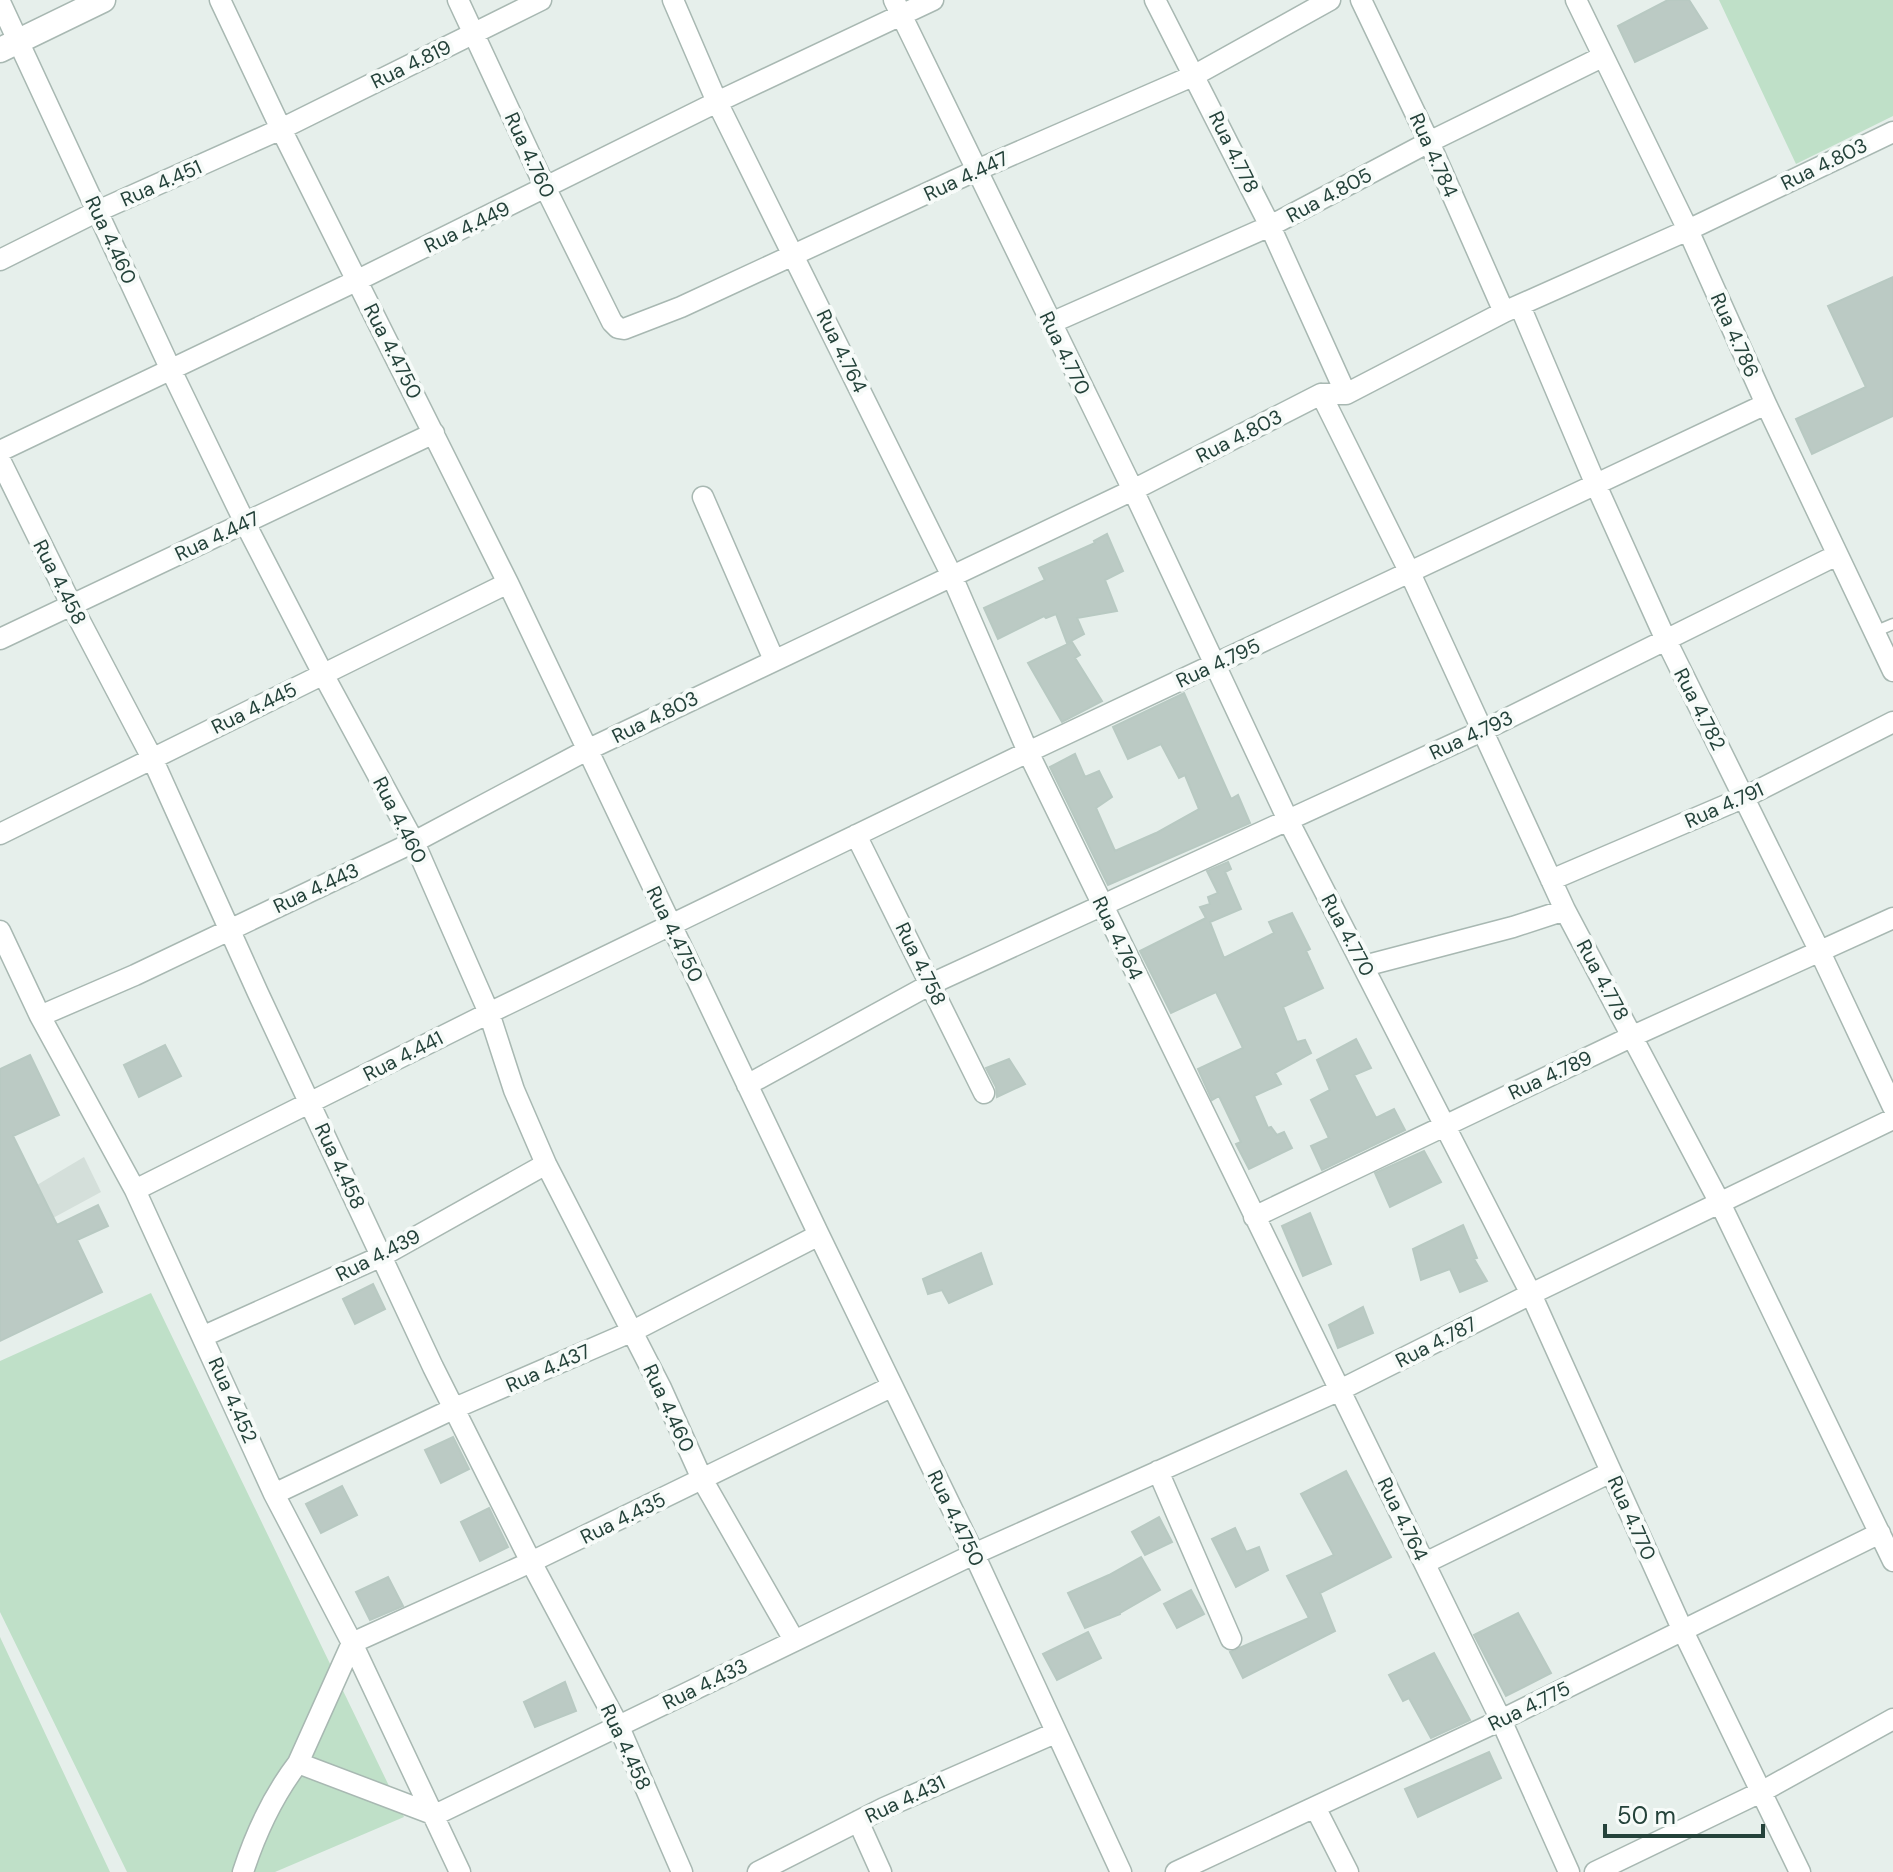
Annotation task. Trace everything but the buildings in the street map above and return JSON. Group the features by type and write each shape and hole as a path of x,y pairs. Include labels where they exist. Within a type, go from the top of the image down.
{"street":[{"path":"10,45 103,0"},
{"name":"Rua 4.4750","path":"220,0 281,129 508,583 891,1387 974,1554 1121,1872"},
{"name":"Rua 4.760","path":"458,0 546,189 606,308"},
{"name":"Rua 4.819","path":"281,129 541,0"},
{"name":"Rua 4.764","path":"673,0 717,102 951,574 1028,752 1501,1720 1569,1872"},
{"name":"Rua 4.449","path":"0,451 546,189 898,8 933,0"},
{"name":"Rua 4.778","path":"1155,0 1270,226 1346,394"},
{"name":"Rua 4.447","path":"606,308 614,325 624,329 681,307 977,170 1195,75 1330,0"},
{"name":"Rua 4.784","path":"1361,0 1512,309"},
{"name":"Rua 4.786","path":"1576,0 1688,230 1837,555 1884,628 1893,671"},
{"name":"Rua 4.460","path":"0,2 10,45 98,211 245,523 414,842 489,1013 514,1090 546,1164 633,1331 702,1479 794,1640"},
{"name":"Rua 4.770","path":"898,8 1133,490 1287,818 1531,1294 1683,1631 1800,1872"},
{"name":"Rua 4.805","path":"1051,323 1270,226 1429,142 1602,57"},
{"name":"Rua 4.451","path":"0,260 98,211 281,129"},
{"name":"Rua 4.803","path":"587,750 951,574 1133,490 1321,394 1346,394 1512,309 1688,230 1893,132"},
{"name":"Rua 4.782","path":"1512,309 1665,638 1745,797 1893,1107"},
{"name":"Rua 4.778","path":"1321,394 1410,573 1565,910 1720,1203 1893,1561"},
{"name":"Rua 4.795","path":"672,925 1028,752 1766,404"},
{"name":"Rua 4.447","path":"0,639 434,433"},
{"name":"Rua 4.458","path":"0,460 152,758 433,1367 531,1562 619,1727 682,1872"},
{"path":"703,497 774,660"},
{"name":"Rua 4.793","path":"747,1085 931,984 1101,903 1484,730 1837,555"},
{"name":"Rua 4.445","path":"0,834 508,583"},
{"name":"Rua 4.791","path":"1551,880 1745,797 1893,722"},
{"name":"Rua 4.443","path":"40,1016 135,975 414,842 587,750"},
{"name":"Rua 4.758","path":"856,835 984,1093"},
{"path":"1364,966 1513,927 1565,910"},
{"name":"Rua 4.789","path":"1254,1217 1633,1036 1893,918"},
{"name":"Rua 4.441","path":"135,1190 672,925"},
{"name":"Rua 4.452","path":"0,931 40,1016 135,1190 274,1494 352,1643 460,1872"},
{"name":"Rua 4.787","path":"974,1554 1340,1390 1893,1119"},
{"name":"Rua 4.439","path":"204,1336 382,1256 546,1164"},
{"name":"Rua 4.437","path":"274,1494 455,1408 633,1331 819,1235"},
{"name":"Rua 4.435","path":"352,1643 531,1562 891,1387"},
{"path":"1158,1471 1231,1639"},
{"path":"1425,1563 1611,1472"},
{"name":"Rua 4.775","path":"1176,1872 1501,1720 1880,1533"},
{"name":"Rua 4.433","path":"435,1815 974,1554"},
{"path":"243,1872 257,1829 280,1786 298,1763 352,1643"},
{"path":"1595,1872 1761,1792 1893,1719"},
{"name":"Rua 4.431","path":"758,1872 858,1821 1055,1733"},
{"path":"298,1763 435,1815"},
{"path":"1315,1807 1348,1872"},
{"path":"858,1821 881,1872"}],"shaded area":[{"path":"84,1157 101,1192 53,1218 37,1185"}],"green space":[{"path":"1719,0 1893,0 1893,116 1796,164"},
{"path":"151,1293 404,1817 275,1872 127,1872 0,1612 0,1361"},
{"path":"0,1637 110,1872 0,1872"}]}
